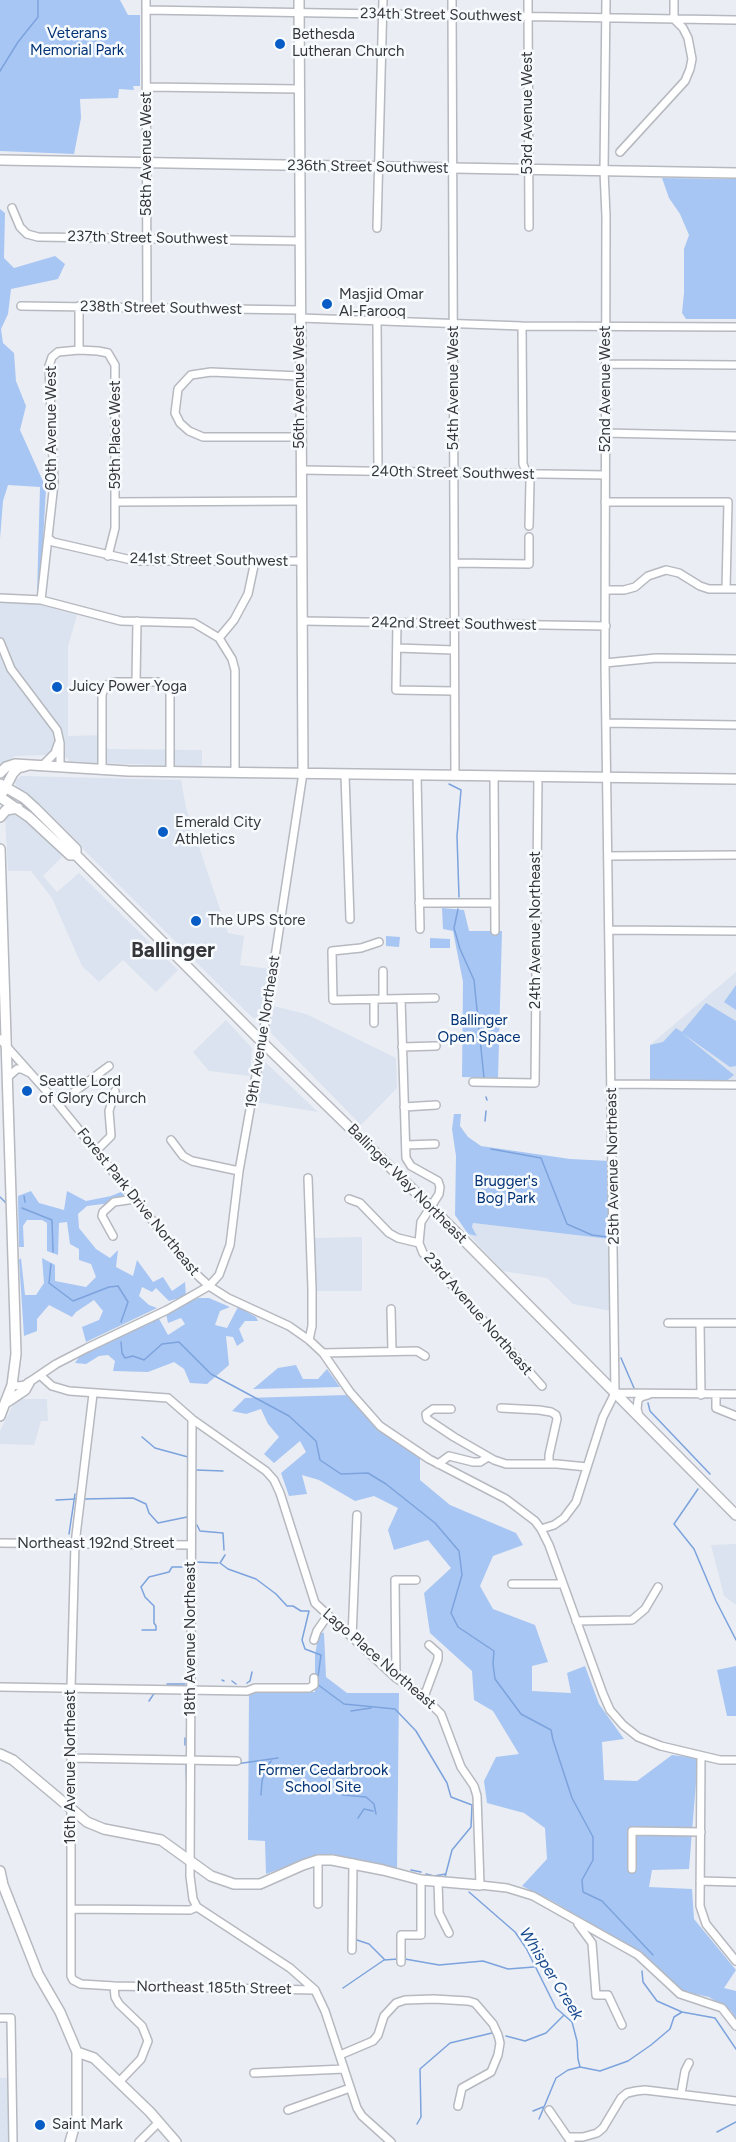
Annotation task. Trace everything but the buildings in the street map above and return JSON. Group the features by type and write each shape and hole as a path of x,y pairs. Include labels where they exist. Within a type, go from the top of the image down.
{"main road":[{"name":"56th Avenue West","path":"299,0 299,376 303,773"},
{"name":"236th Street Southwest","path":"0,160 736,173"},
{"path":"0,773 10,765 28,765 170,772 736,779"},
{"path":"28,765 15,770 1,786 0,798 12,796 46,819"},
{"name":"Ballinger Way Northeast","path":"1,786 26,800 46,819 76,849 76,855 262,1042 430,1206 736,1515"},
{"name":"Ballinger Way Northeast","path":"0,798 19,809 43,828 70,855 76,855"},
{"path":"0,817 6,810 19,809"},
{"path":"0,849 3,1042 16,1333 12,1385 0,1416"},
{"path":"7,1402 25,1390 29,1383"},
{"path":"2,1756 36,1778 71,1809 96,1826 154,1838 173,1847 211,1876 222,1881 248,1885 260,1884 318,1860 332,1860 421,1880 480,1885"},
{"path":"0,1872 6,1894 34,1963 60,2012 77,2052 78,2117 70,2142"},
{"path":"77,2052 94,2058 159,2122 176,2142"}],"street":[{"name":"58th Avenue West","path":"146,0 147,307"},
{"path":"376,228 383,0"},
{"name":"54th Avenue West","path":"452,0 455,776"},
{"name":"53rd Avenue West","path":"528,0 529,227"},
{"name":"52nd Avenue West","path":"606,0 604,171 606,778"},
{"path":"620,152 685,81 690,69 692,59 688,38 683,28 674,19 674,0"},
{"name":"234th Street Southwest","path":"146,10 736,20"},
{"path":"147,87 299,89"},
{"name":"237th Street Southwest","path":"12,208 20,227 27,234 38,237 300,241"},
{"name":"238th Street Southwest","path":"21,306 147,307 300,314 377,321 522,326 736,327"},
{"path":"79,306 79,351"},
{"path":"377,321 378,472"},
{"path":"522,326 523,464 525,474 530,481 530,526"},
{"name":"59th Place West","path":"79,351 108,353 115,365 116,502 115,528 108,556"},
{"name":"60th Avenue West","path":"41,600 54,475 49,366 52,357 58,352 79,351"},
{"path":"606,364 736,365"},
{"path":"299,376 210,372 191,375 178,389 175,413 180,423 189,431 203,437 300,437"},
{"path":"605,434 736,436"},
{"name":"240th Street Southwest","path":"301,470 605,475"},
{"path":"116,502 300,501"},
{"path":"605,502 728,502 726,589"},
{"path":"454,563 529,564 530,537"},
{"name":"241st Street Southwest","path":"48,538 52,542 136,561 302,561"},
{"path":"219,638 234,620 248,594 255,561"},
{"path":"605,591 635,587 648,576 666,570 679,573 709,589 736,589"},
{"path":"0,598 41,600 121,621 194,623 219,638 232,658 235,670 235,772"},
{"path":"136,682 137,621"},
{"name":"242nd Street Southwest","path":"302,621 606,626"},
{"path":"397,622 396,690 454,691"},
{"path":"0,642 11,669 53,724 60,738 60,767"},
{"path":"397,648 454,650"},
{"path":"605,663 656,658 736,659"},
{"path":"102,770 102,694 105,687 113,682 158,682 166,686 170,693 170,772"},
{"path":"606,723 736,725"},
{"path":"42,766 55,753 60,738"},
{"name":"19th Avenue Northeast","path":"209,1286 219,1275 226,1259 303,773"},
{"path":"345,774 350,919"},
{"path":"417,775 420,929"},
{"path":"494,776 495,931"},
{"name":"24th Avenue Northeast","path":"472,1082 535,1083 538,777"},
{"name":"25th Avenue Northeast","path":"542,1528 554,1525 571,1510 576,1502 603,1417 615,1393 606,778"},
{"path":"608,856 736,855"},
{"path":"419,903 495,903"},
{"path":"609,930 736,931"},
{"path":"379,942 361,948 332,951 333,1000 435,998"},
{"path":"383,971 383,999"},
{"path":"374,999 374,1023"},
{"path":"401,999 406,1145 435,1144"},
{"name":"Forest Park Drive Northeast","path":"3,1042 58,1104 195,1273 209,1286 228,1298 289,1326 309,1340 323,1353 350,1392 380,1426 438,1464 522,1510 542,1528 603,1694 617,1719 645,1740 700,1756 736,1760"},
{"path":"402,1047 436,1046"},
{"path":"58,1104 109,1066"},
{"path":"5,1081 17,1069 31,1073"},
{"path":"612,1084 736,1085"},
{"path":"96,1151 111,1136 109,1111 115,1091"},
{"path":"404,1107 436,1106"},
{"path":"171,1140 183,1156 192,1161 239,1171"},
{"name":"23rd Avenue Northeast","path":"406,1145 406,1158 411,1166 438,1181 440,1187 439,1194 421,1222 418,1243 423,1253 542,1386"},
{"path":"308,1178 312,1289 312,1326 309,1340"},
{"path":"113,1236 102,1216 103,1212 114,1202 135,1199"},
{"path":"348,1199 360,1203 389,1233 418,1243"},
{"path":"12,1385 21,1386 29,1383 87,1347 167,1310 209,1286"},
{"path":"391,1309 392,1351"},
{"path":"668,1323 736,1323"},
{"path":"700,1323 701,1395"},
{"path":"323,1353 417,1351 425,1356"},
{"name":"Lago Place Northeast","path":"40,1376 58,1389 93,1394 163,1397 173,1401 192,1419 266,1471 274,1480 280,1492 315,1603 396,1678 424,1697 441,1714 461,1767 474,1786 477,1796 480,1885"},
{"path":"615,1393 736,1394"},
{"name":"16th Avenue Northeast","path":"93,1394 75,1544 71,1688 71,1976 73,1980 81,1984 114,1986"},
{"path":"640,1419 637,1409 638,1400 653,1394"},
{"path":"716,1395 716,1408 736,1416"},
{"path":"452,1409 433,1408 426,1414 427,1419 488,1456 506,1464 587,1467"},
{"path":"501,1408 539,1410 556,1415 549,1464"},
{"name":"18th Avenue Northeast","path":"192,1419 191,1888 196,1907"},
{"path":"438,1464 449,1456 473,1462 480,1462 488,1456"},
{"path":"352,1638 357,1515"},
{"name":"Northeast 192nd Street","path":"0,1544 191,1545"},
{"path":"396,1678 395,1580 416,1580"},
{"path":"512,1584 563,1584"},
{"path":"576,1621 632,1620 645,1610 658,1587"},
{"path":"314,1640 328,1615"},
{"path":"424,1697 438,1659 438,1653 429,1645"},
{"path":"0,1687 247,1691 255,1688 309,1688 314,1684 314,1678"},
{"path":"700,1756 700,1906 703,1917 736,1961"},
{"path":"72,1758 237,1761"},
{"path":"632,1869 632,1831 701,1832"},
{"path":"318,1860 318,1905"},
{"path":"352,1950 353,1863"},
{"path":"401,1962 401,1935 421,1935 421,1880"},
{"path":"700,1881 736,1882"},
{"path":"438,1882 439,1913 449,1933"},
{"path":"480,1885 521,1891 533,1896 638,1955 680,1994 722,2008 736,2026"},
{"path":"71,1909 190,1910 196,1907 286,1966 315,1990 325,2011 350,2088 362,2116 391,2142"},
{"path":"577,1922 592,1943 596,1995 608,1995 622,2025"},
{"path":"114,1986 115,1997 119,2004 142,2026 148,2041 141,2059 118,2082"},
{"name":"Northeast 185th Street","path":"114,1986 315,1990"},
{"path":"340,2055 373,2042 378,2035 384,2016 396,2003 405,2000 434,1999 475,2003 493,2024 500,2043 498,2055 490,2072 462,2088 458,2106"},
{"path":"0,2018 11,2018 13,2142"},
{"path":"681,2094 685,2071 689,2063"},
{"path":"254,2073 344,2069"},
{"path":"288,2110 350,2088"},
{"path":"549,2110 570,2140 597,2133 627,2093 645,2090 736,2102"},
{"path":"139,2142 159,2122"},
{"path":"375,2142 382,2134"}],"shaded area":[{"path":"0,601 37,604 77,615 68,646 68,736 107,735 107,749 202,750 202,766 93,763 69,761 68,758 46,755 15,756 0,765"},
{"path":"21,776 181,780 186,808 228,933 244,936 240,965 269,969 261,1013 257,1018 253,1018 219,985 38,804 16,788 15,781"},
{"path":"12,811 21,815 39,831 62,857 43,876 57,892 79,873 178,970 156,992 123,960 99,982 82,966 52,898 31,871 8,871 5,816"},
{"path":"736,972 736,1081 650,1081 650,1045"},
{"path":"273,1006 306,1014 396,1058 397,1088 361,1125 269,1031"},
{"path":"226,1020 252,1048 250,1076 209,1071 193,1052"},
{"path":"263,1060 318,1112 256,1102"},
{"path":"473,1223 610,1239 611,1311 573,1304 547,1278 503,1271 468,1234 477,1236 472,1227"},
{"path":"362,1237 362,1291 314,1291 314,1238"},
{"path":"16,1399 47,1399 48,1421 41,1421 34,1445 0,1444 0,1431"},
{"path":"736,1544 736,1605 724,1596 711,1545"},
{"path":"0,2078 13,2078 13,2142 0,2142"}],"green space":[{"name":"Veterans Memorial Park","path":"0,0 120,0 128,15 140,15 140,86 133,86 134,90 119,89 118,98 80,99 81,118 74,154 0,151"},
{"path":"662,178 736,179 736,319 686,319 682,313 684,249 689,235 680,214 669,198"},
{"path":"0,209 5,213 4,258 14,268 55,256 65,264 58,279 11,289 8,314 1,329 3,343 14,353 16,381 26,406 20,430 46,488 40,594 37,594 40,487 8,485 3,501 0,539"},
{"name":"Ballinger Open Space","path":"442,908 464,910 469,931 502,931 498,1078 462,1077 463,982 453,931 443,929"},
{"path":"386,936 400,937 399,947 386,946"},
{"path":"430,938 450,939 450,948 430,948"},
{"path":"736,985 736,1010 724,1002"},
{"path":"706,1003 736,1021 736,1066 730,1067 682,1033 734,1075 725,1082 650,1081 650,1045 663,1042 676,1028 682,1032"},
{"name":"Brugger's Bog Park","path":"454,1114 461,1114 460,1126 468,1137 481,1146 570,1159 610,1161 611,1180 607,1184 610,1239 473,1223 472,1227 477,1236 468,1234 455,1215 456,1156 452,1129"},
{"path":"31,1191 39,1203 64,1210 67,1191 86,1201 123,1191 126,1203 116,1206 103,1204 87,1206 78,1214 79,1228 96,1249 110,1258 118,1250 116,1267 133,1276 137,1260 153,1282 163,1277 172,1291 185,1282 186,1296 169,1301 156,1288 152,1292 142,1287 139,1296 149,1305 157,1308 86,1342 82,1327 99,1320 103,1311 94,1300 72,1317 49,1305 37,1319 37,1331 24,1336 19,1260 21,1258 25,1295 36,1295 44,1283 42,1258 55,1265 55,1281 86,1287 96,1277 91,1264 79,1260 79,1249 70,1244 67,1222 59,1223 58,1255 47,1251 47,1223 42,1220 27,1220 23,1226 24,1247 19,1247 18,1196"},
{"path":"198,1298 209,1298 230,1307 220,1311 215,1325 227,1328 238,1307 256,1317 258,1321 245,1321 239,1329 244,1341 237,1346 233,1337 226,1336 229,1365 207,1384 190,1383 184,1369 174,1362 148,1372 113,1371 115,1361 108,1355 99,1356 86,1364 75,1363 80,1356 158,1317 168,1335 185,1324 181,1318 168,1323 166,1313"},
{"path":"296,1365 303,1379 318,1379 327,1369 340,1387 253,1389 278,1368"},
{"path":"348,1395 365,1416 420,1458 420,1480 450,1505 516,1533 523,1545 493,1556 480,1586 493,1609 535,1625 548,1662 532,1666 532,1691 571,1693 567,1673 585,1666 599,1704 624,1739 602,1742 604,1780 637,1781 672,1755 698,1758 689,1869 652,1870 649,1887 692,1889 694,1919 736,1970 724,1988 736,1991 736,2019 731,2011 709,1997 681,1991 636,1950 522,1886 547,1859 545,1828 524,1813 487,1803 484,1781 496,1757 519,1754 493,1711 474,1700 472,1671 430,1633 424,1593 451,1568 428,1540 394,1550 388,1530 398,1508 374,1496 355,1501 319,1480 302,1475 307,1494 289,1496 281,1473 306,1452 300,1441 274,1463 264,1454 279,1437 268,1424 261,1409 246,1414 232,1411 245,1398"},
{"name":"Former Cedarbrook School Site","path":"319,1632 324,1633 326,1677 347,1693 399,1693 397,1870 327,1854 318,1855 266,1874 265,1841 248,1840 249,1692 315,1692 315,1655"},
{"path":"736,1666 736,1716 727,1716 717,1670"}],"waterway":[{"path":"0,71 18,42 38,17 38,0"},
{"path":"449,784 461,790 457,836 459,897"},
{"path":"458,909 454,928 460,949 474,980 484,1078"},
{"path":"485,1121 486,1111"},
{"path":"491,1149 541,1158 567,1224 592,1235 608,1237"},
{"path":"24,1196 25,1202"},
{"path":"0,1197 6,1203"},
{"path":"22,1208 52,1220 53,1252"},
{"path":"51,1264 49,1283 73,1301 109,1287 118,1286 128,1302 121,1322"},
{"path":"121,1342 125,1358 133,1356 144,1360 162,1344 179,1342 211,1374 289,1416 316,1441 320,1460 341,1474 368,1473 386,1484 435,1523 459,1551 462,1575 451,1613 458,1627 494,1651 495,1679 521,1714 551,1730 572,1798 593,1837 593,1860 582,1880 583,1892 602,1901 653,1955"},
{"path":"621,1358 634,1388"},
{"path":"648,1403 650,1411 710,1474"},
{"path":"142,1437 155,1448 188,1457"},
{"path":"196,1470 223,1471"},
{"path":"698,1489 674,1524 694,1549 716,1601 736,1640"},
{"path":"69,1534 75,1494"},
{"path":"84,1499 133,1498 146,1504 149,1513 158,1523 187,1517"},
{"path":"56,1500 76,1499"},
{"name":"Whisper Creek","path":"197,1525 200,1531 223,1533 224,1550"},
{"name":"Whisper Creek","path":"225,1555 220,1563 228,1569 256,1579 276,1594 287,1606 309,1611 302,1640 305,1649 321,1655 317,1684 344,1704 395,1709 416,1731 447,1783 451,1797 472,1805 471,1827 452,1850 445,1877"},
{"path":"142,1630 156,1630 156,1626 154,1606 145,1597 141,1587 149,1577 169,1572 172,1567 187,1567 187,1562"},
{"name":"Whisper Creek","path":"195,1562 218,1563"},
{"path":"187,1651 187,1662"},
{"path":"247,1683 250,1681 252,1672"},
{"path":"232,1681 236,1684"},
{"path":"167,1684 185,1684"},
{"path":"149,1701 155,1692"},
{"name":"Whisper Creek","path":"351,1711 371,1708"},
{"path":"185,1738 185,1745"},
{"path":"236,1764 278,1758"},
{"path":"261,1795 262,1781 271,1761"},
{"path":"186,1764 187,1790"},
{"path":"343,1795 366,1797 374,1804 376,1814"},
{"path":"358,1818 364,1809 373,1811"},
{"path":"411,1870 421,1872"},
{"path":"426,1874 434,1876 446,1874"},
{"name":"Whisper Creek","path":"469,1892 515,1932 526,1948 556,2008 572,2022 580,2067 600,2071 628,2061 670,2029 674,2017 682,2012"},
{"path":"357,1940 369,1944 385,1960"},
{"path":"343,1988 384,1960 398,1959"},
{"path":"405,1959 439,1965 483,1961 508,1969 534,1967"},
{"path":"642,1971 643,1982 657,2001 682,2012 715,2018 736,2049"},
{"path":"506,2036 525,2041 546,2033 564,2015"},
{"path":"417,2124 421,2117 420,2069 450,2043 492,2033"},
{"path":"539,2119 556,2078 568,2070 580,2067"},
{"path":"533,2111 543,2107"},
{"path":"717,2132 736,2122"}],"place":[{"name":"Bethesda Lutheran Church","path":"280,44"},
{"name":"Masjid Omar Al-Farooq","path":"327,304"},
{"name":"Juicy Power Yoga","path":"57,687"},
{"name":"Emerald City Athletics","path":"163,832"},
{"name":"The UPS Store","path":"196,921"},
{"name":"Seattle Lord of Glory Church","path":"27,1091"},
{"name":"Saint Mark","path":"40,2125"}],"district":[{"name":"Ballinger","path":"173,951"}]}
